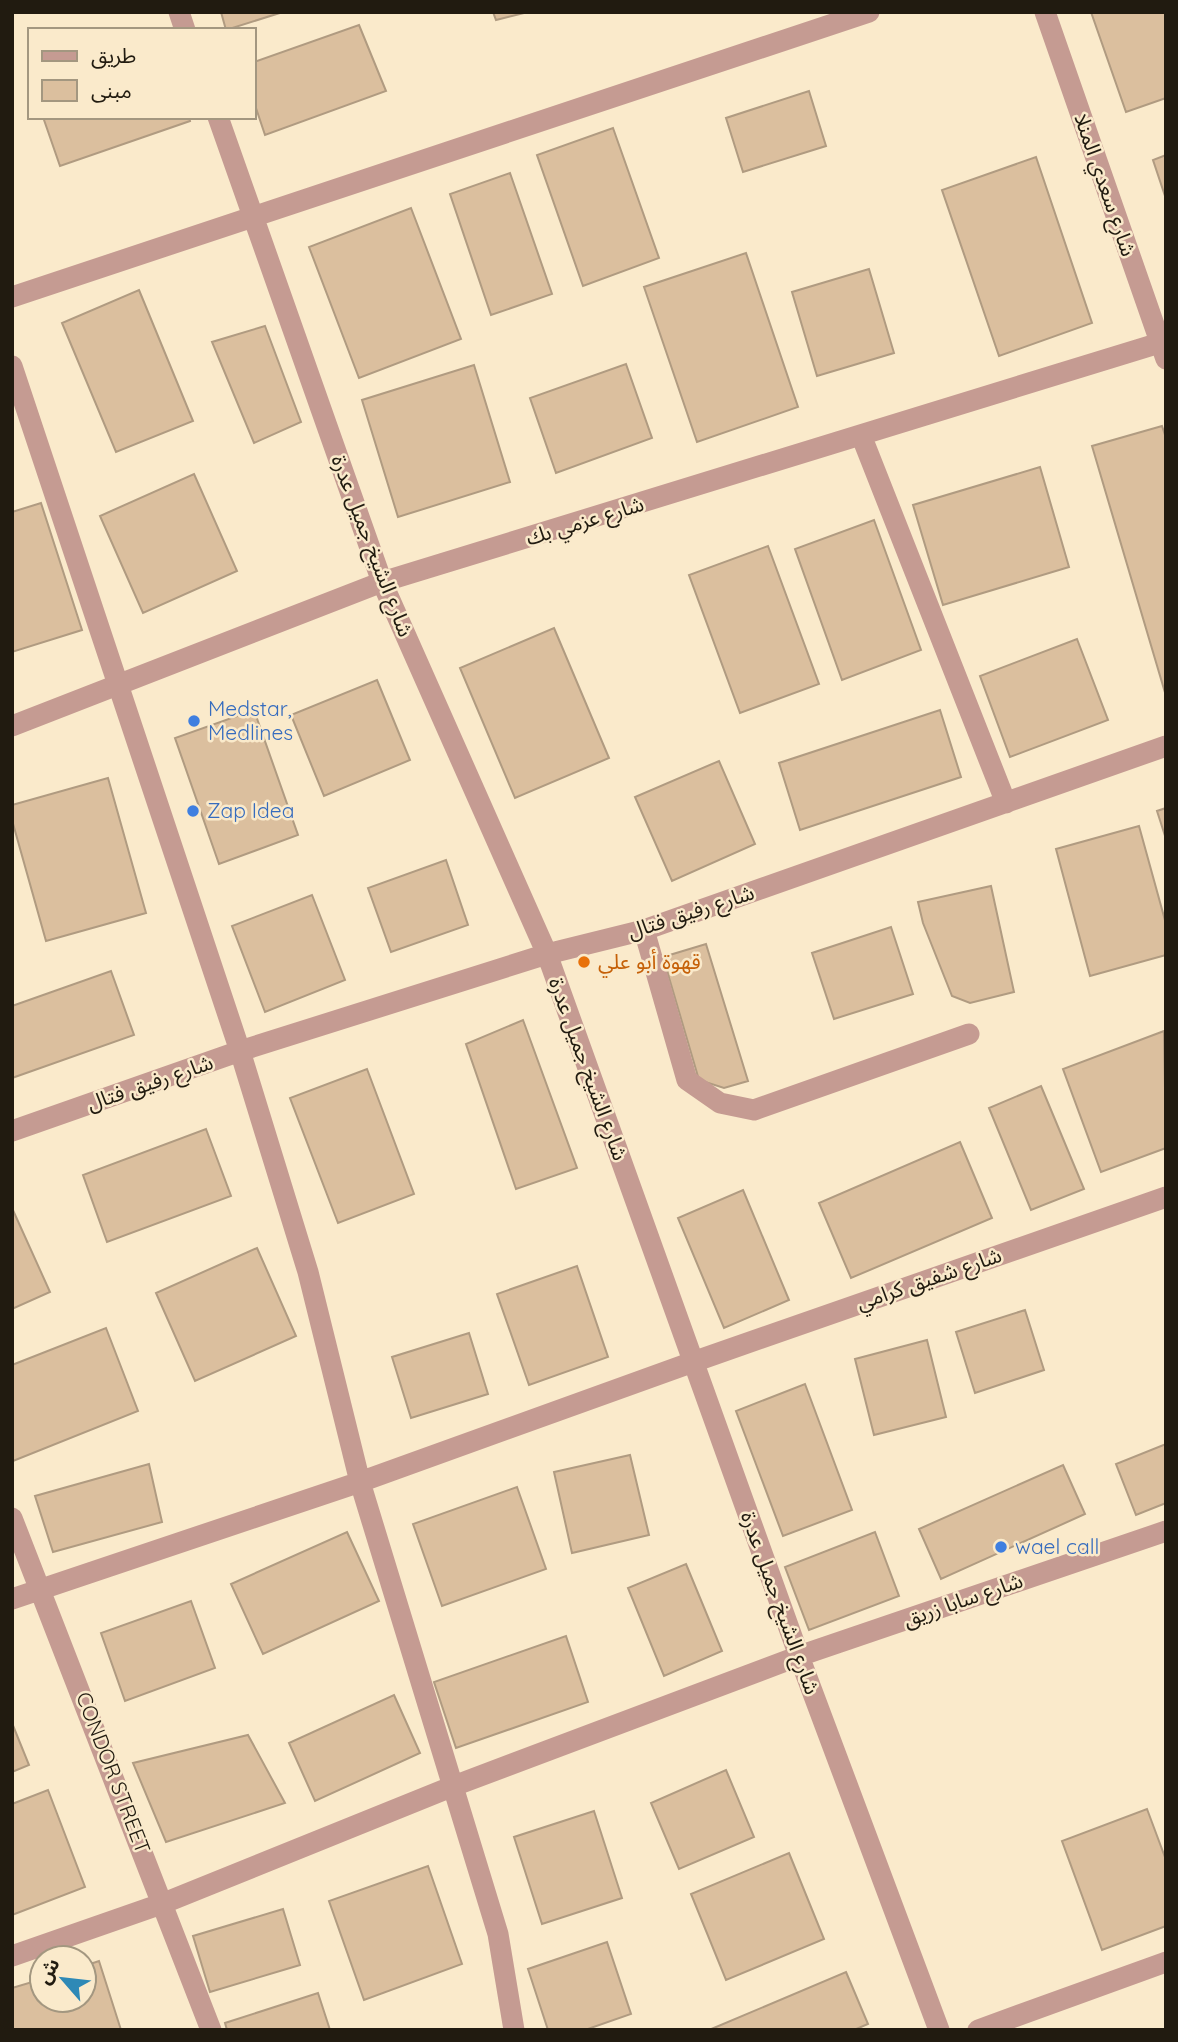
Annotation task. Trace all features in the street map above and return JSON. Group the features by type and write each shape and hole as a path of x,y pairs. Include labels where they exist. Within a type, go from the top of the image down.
{"street":[{"path":"12,297 869,12"},
{"name":"شارع سعدي المنلا","path":"1045,12 1164,347"},
{"name":"شارع الشيخ جميل عدرة","path":"219,119 382,582 547,954 799,1656 939,2030"},
{"name":"شارع عزمي بك","path":"12,726 382,582 861,435 1164,347"},
{"path":"12,366 240,1051 308,1272 360,1482 498,1934 514,2030"},
{"path":"861,435 1006,803"},
{"name":"شارع رفيق فتال","path":"12,1131 240,1051 547,954 644,930 1166,746"},
{"path":"644,930 687,1080 720,1103 754,1110 969,1034"},
{"name":"شارع شفيق كرامي","path":"12,1599 360,1482 693,1362 1166,1197"},
{"name":"CONDOR STREET","path":"12,1518 164,1903 211,2030"},
{"name":"شارع سابا زريق","path":"12,1956 164,1903 451,1787 799,1656 1166,1531"},
{"path":"978,2030 1166,1962"}],"building":[{"path":"221,12 283,12 232,28 225,28"},
{"path":"493,12 528,12 496,20"},
{"path":"1091,12 1166,12 1166,98 1126,112"},
{"path":"359,25 386,91 265,135 256,108 256,61"},
{"path":"809,91 826,146 743,172 726,118"},
{"path":"44,119 190,119 190,121 60,166"},
{"path":"613,128 659,258 583,286 537,155"},
{"path":"1166,155 1166,199 1153,160"},
{"path":"1036,157 1092,323 999,356 942,190"},
{"path":"510,173 552,294 491,315 450,194"},
{"path":"411,208 461,339 359,378 309,247"},
{"path":"746,253 798,407 697,442 644,287"},
{"path":"869,269 894,353 817,376 792,292"},
{"path":"139,290 193,421 116,452 62,323"},
{"path":"265,326 301,422 254,443 212,342"},
{"path":"626,364 652,438 556,473 530,398"},
{"path":"474,365 510,482 398,517 362,400"},
{"path":"1162,426 1166,438 1166,696 1092,446"},
{"path":"1040,467 1069,567 943,605 913,505"},
{"path":"194,474 237,571 143,613 100,516"},
{"path":"41,503 82,630 12,652 12,512"},
{"path":"874,520 921,650 842,680 795,549"},
{"path":"768,546 819,684 740,713 689,575"},
{"path":"554,628 609,758 515,798 460,668"},
{"path":"1077,639 1108,720 1010,757 980,676"},
{"path":"377,680 410,760 324,796 291,715"},
{"path":"254,710 298,835 219,864 175,738"},
{"path":"940,710 961,777 800,830 779,763"},
{"path":"719,761 755,844 672,881 635,797"},
{"path":"108,778 146,913 46,941 12,820 12,805"},
{"path":"1166,808 1166,839 1157,811"},
{"path":"1139,826 1166,924 1166,955 1090,976 1056,849"},
{"path":"446,860 468,925 391,952 368,888"},
{"path":"991,886 1014,992 970,1003 952,996 923,923 918,902"},
{"path":"312,895 345,980 265,1012 232,926"},
{"path":"891,927 913,994 834,1019 812,953"},
{"path":"706,944 748,1081 724,1088 699,1080 663,957"},
{"path":"111,971 134,1035 12,1078 12,1006"},
{"path":"523,1020 577,1168 516,1189 466,1044"},
{"path":"1164,1031 1166,1148 1101,1172 1063,1069"},
{"path":"367,1069 414,1194 338,1223 290,1098"},
{"path":"1041,1086 1084,1189 1031,1210 989,1108"},
{"path":"206,1129 231,1196 107,1242 83,1175"},
{"path":"960,1142 992,1218 851,1278 819,1203"},
{"path":"743,1190 789,1300 724,1328 678,1218"},
{"path":"12,1208 50,1292 12,1309"},
{"path":"257,1248 296,1336 195,1381 156,1293"},
{"path":"577,1266 608,1357 529,1385 497,1294"},
{"path":"1025,1310 1044,1370 975,1393 956,1332"},
{"path":"106,1328 138,1411 13,1461 12,1365"},
{"path":"469,1333 488,1394 411,1418 392,1357"},
{"path":"927,1340 946,1417 874,1435 855,1359"},
{"path":"805,1384 852,1510 783,1536 736,1411"},
{"path":"1166,1444 1166,1503 1136,1515 1116,1464"},
{"path":"630,1455 649,1535 572,1553 554,1472"},
{"path":"149,1464 162,1522 53,1552 35,1496"},
{"path":"1063,1465 1085,1514 941,1579 919,1529"},
{"path":"517,1487 546,1569 442,1606 413,1524"},
{"path":"347,1532 379,1601 263,1654 231,1584"},
{"path":"875,1532 899,1596 809,1630 785,1567"},
{"path":"686,1564 722,1651 664,1676 628,1588"},
{"path":"191,1601 215,1668 125,1701 101,1633"},
{"path":"566,1636 588,1702 456,1748 434,1682"},
{"path":"394,1695 420,1753 315,1801 289,1743"},
{"path":"12,1723 29,1765 12,1772"},
{"path":"248,1735 285,1803 166,1842 133,1763"},
{"path":"726,1770 754,1837 679,1869 651,1803"},
{"path":"48,1790 85,1887 12,1915 12,1804"},
{"path":"1147,1809 1166,1860 1166,1926 1102,1950 1062,1841"},
{"path":"594,1811 622,1898 542,1924 514,1837"},
{"path":"789,1853 824,1939 726,1980 691,1894"},
{"path":"428,1866 462,1964 364,2000 329,1901"},
{"path":"283,1909 300,1965 210,1992 193,1936"},
{"path":"607,1942 631,2014 585,2030 548,2030 528,1969"},
{"path":"98,1961 121,2030 12,2030 12,1988 28,1983 28,2014 98,2014"},
{"path":"846,1972 868,2024 854,2030 709,2030"},
{"path":"318,1993 330,2030 227,2030 225,2023"}],"place":[{"name":"Medstar, Medlines","path":"194,721"},
{"name":"Zap Idea","path":"193,811"},
{"name":"قهوة أبو علي","path":"584,962"},
{"name":"wael call","path":"1001,1547"}]}
